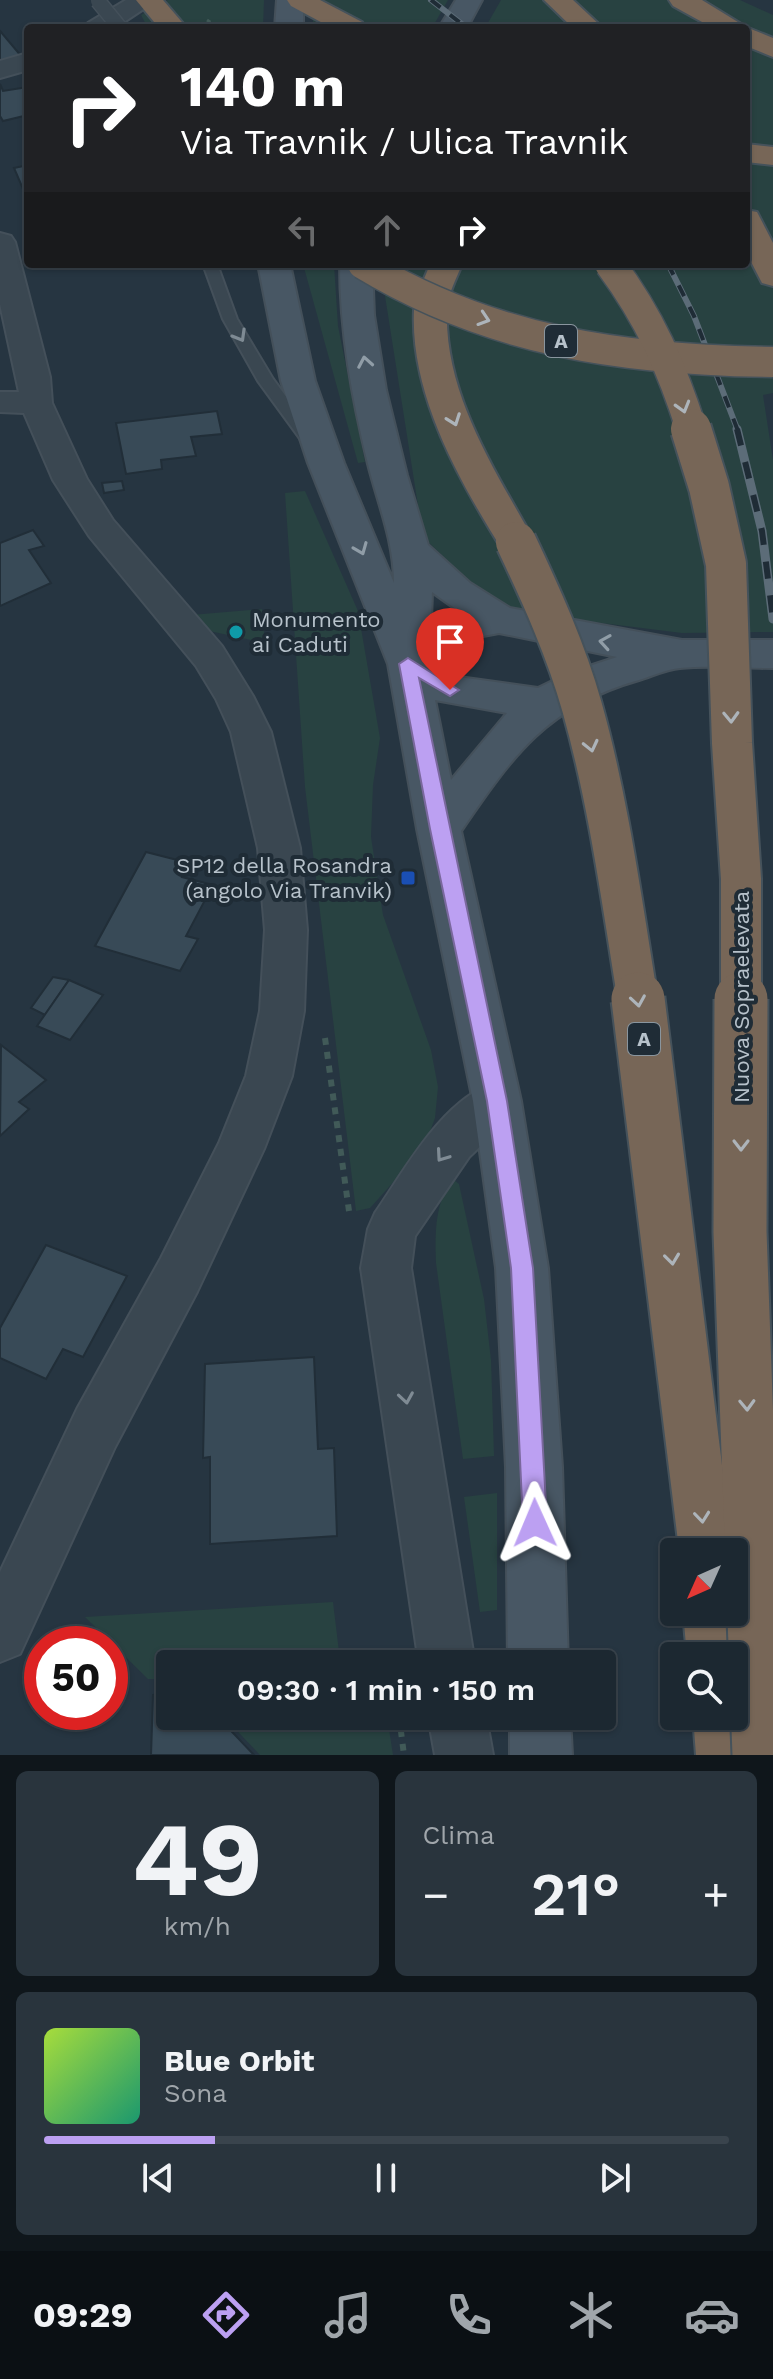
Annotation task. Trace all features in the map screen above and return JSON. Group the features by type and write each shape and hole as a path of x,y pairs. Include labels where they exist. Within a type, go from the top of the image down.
{"highway":[{"path":"146,0 169,24"},
{"path":"300,0 345,24"},
{"path":"557,0 584,24"},
{"path":"682,0 726,24"},
{"path":"750,37 773,49"},
{"path":"750,153 773,156"},
{"path":"750,227 773,276"},
{"name":"A","path":"371,268 442,305 518,330 602,351 690,361 773,362"},
{"name":"A","path":"445,268 430,307 432,345 441,385 464,447 516,542 548,609 582,706 610,827 646,1051 704,1538"},
{"name":"Nuova Sopraelevata","path":"613,268 631,292 672,368 709,487 726,564 732,743 741,879 740,1232 759,1755"},
{"path":"724,1730 727,1755"}],"main road":[{"path":"289,24 290,0"},
{"path":"455,24 469,0"},
{"path":"275,268 298,381 326,463 408,664 439,829 497,1101 522,1268 534,1467 538,1650"},
{"path":"356,268 355,308 369,388 386,466 411,550 415,601 408,664"},
{"path":"411,550 456,592 499,619"},
{"path":"408,664 429,639 461,624 499,619 682,654 773,654"},
{"path":"439,829 488,759 545,704 610,673 682,654"},
{"path":"408,664 450,690 545,704"},
{"path":"540,1730 541,1755"}],"street":[{"path":"104,24 146,0"},
{"path":"0,70 24,62"},
{"path":"0,242 34,377 36,403 70,480 101,528 209,656 234,696 251,732 279,848 286,930 282,1011 269,1076 240,1149 179,1275 96,1428 0,1634"},
{"path":"0,402 36,403"},
{"path":"445,1650 386,1268 392,1229 452,1142 497,1101"},
{"path":"460,1730 464,1755"}],"lane":[{"path":"97,1 117,24"},
{"path":"211,268 230,319 259,369 326,463"}],"path":[{"path":"401,1730 404,1755"}],"green space":[{"path":"168,0 264,0 263,24 146,24 141,15"},
{"path":"313,0 448,0 434,24 313,24"},
{"path":"501,0 740,0 773,15 773,393 763,395 773,460 773,632 682,633 529,614 497,602 466,578 423,537 385,296 388,268 750,268 750,24 487,24"},
{"path":"304,268 334,268 338,326 365,462 358,463"},
{"path":"305,491 358,611 380,738 373,785 371,837 383,915 431,1050 438,1087 435,1118 424,1148 370,1208 356,1211 305,787 285,493"},
{"path":"262,609 265,643 200,629 191,615"},
{"path":"454,1180 459,1184 484,1299 491,1360 494,1456 463,1459 436,1263 439,1208"},
{"path":"497,1493 497,1610 480,1612 464,1497"},
{"path":"333,1602 339,1650 156,1650 156,1679 148,1679 128,1659 128,1626 94,1626 85,1617"},
{"path":"236,1730 389,1730 393,1755 260,1755"}],"building":[{"path":"0,31 22,57 0,63"},
{"path":"0,84 3,91 24,88 24,116 3,121 0,116"},
{"path":"24,166 24,191 14,168"},
{"path":"217,411 222,434 191,437 196,456 161,460 162,469 126,474 116,423"},
{"path":"122,481 124,490 104,493 102,483"},
{"path":"33,530 44,546 29,550 51,583 0,606 0,543"},
{"path":"146,852 189,863 182,877 213,885 186,936 198,939 180,971 95,946"},
{"path":"53,977 69,980 45,1015 31,1008"},
{"path":"69,980 103,995 70,1040 37,1026"},
{"path":"1,1045 46,1080 19,1102 29,1109 0,1136"},
{"path":"46,1245 127,1276 83,1357 63,1349 46,1379 0,1358 0,1328"},
{"path":"314,1357 318,1449 334,1448 337,1536 210,1544 210,1457 203,1458 205,1364"},
{"path":"156,1694 156,1730 230,1730 254,1755 151,1755 153,1695"}],"railway":[{"path":"431,0 462,24"},
{"path":"670,268 694,316 738,431"},
{"path":"737,429 762,531 773,619"}],"place":[{"name":"Monumento ai Caduti","path":"236,632"},
{"name":"SP12 della Rosandra (angolo Via Tranvik)","path":"408,878"}],"route":[{"path":"450,690 408,664 439,829 497,1101 514,1212 522,1268 535,1523"}]}
